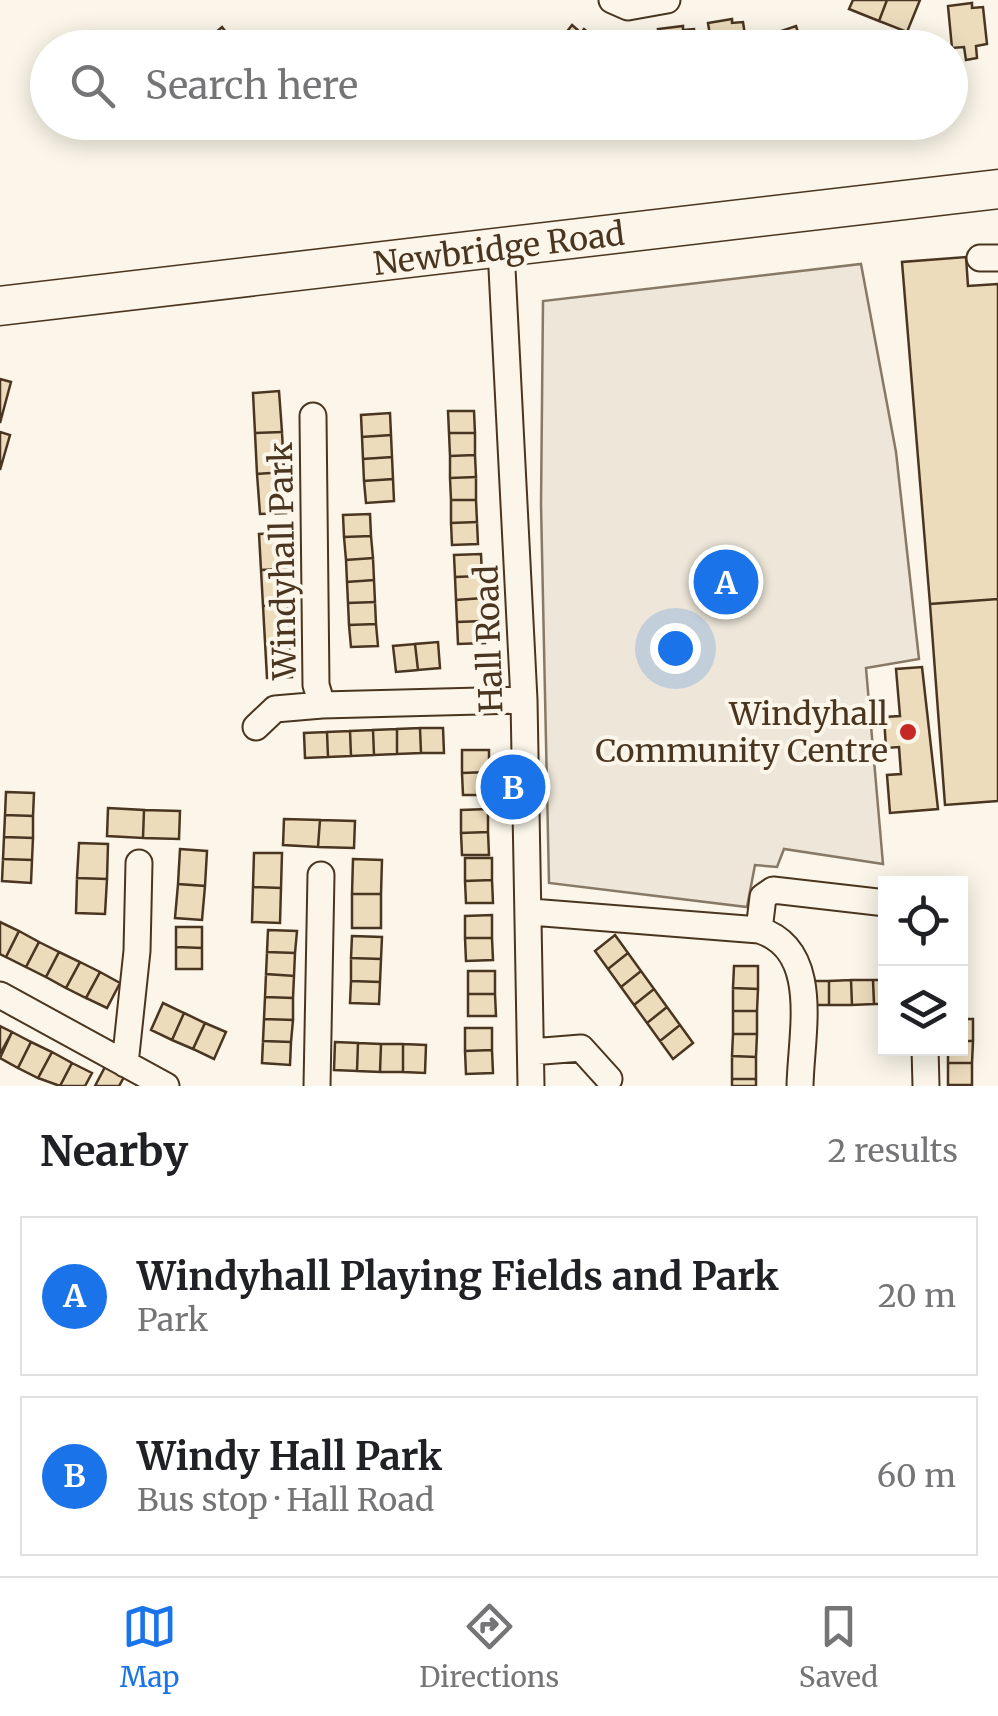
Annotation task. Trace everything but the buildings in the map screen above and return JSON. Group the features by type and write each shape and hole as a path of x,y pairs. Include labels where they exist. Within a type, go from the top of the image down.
{"highway":[{"name":"Newbridge Road","path":"0,306 998,189"}],"street":[{"path":"612,0 628,7 668,0"},
{"name":"Hall Road","path":"501,249 532,912 532,1086"},
{"name":"Windyhall Park","path":"313,416 316,685 322,705"},
{"name":"Windyhall Park","path":"256,727 275,709 524,700"},
{"path":"126,1064 137,951 139,863"},
{"path":"316,1086 321,875"},
{"path":"759,930 763,898 774,890 878,902"},
{"path":"532,912 759,930 785,940 801,966 800,1086"},
{"path":"0,995 166,1086"},
{"path":"531,1052 581,1048 609,1079"},
{"path":"925,1056 926,1086"}],"shaded area":[{"path":"861,264 896,452 919,659 866,668 883,864 784,849 777,867 755,865 747,907 549,883 541,505 543,301"}],"place":[{"name":"Windyhall Playing Fields and Park","path":"726,582"},
{"name":"Windyhall Community Centre","path":"908,732"},
{"name":"Windy Hall Park","path":"513,787"}]}
